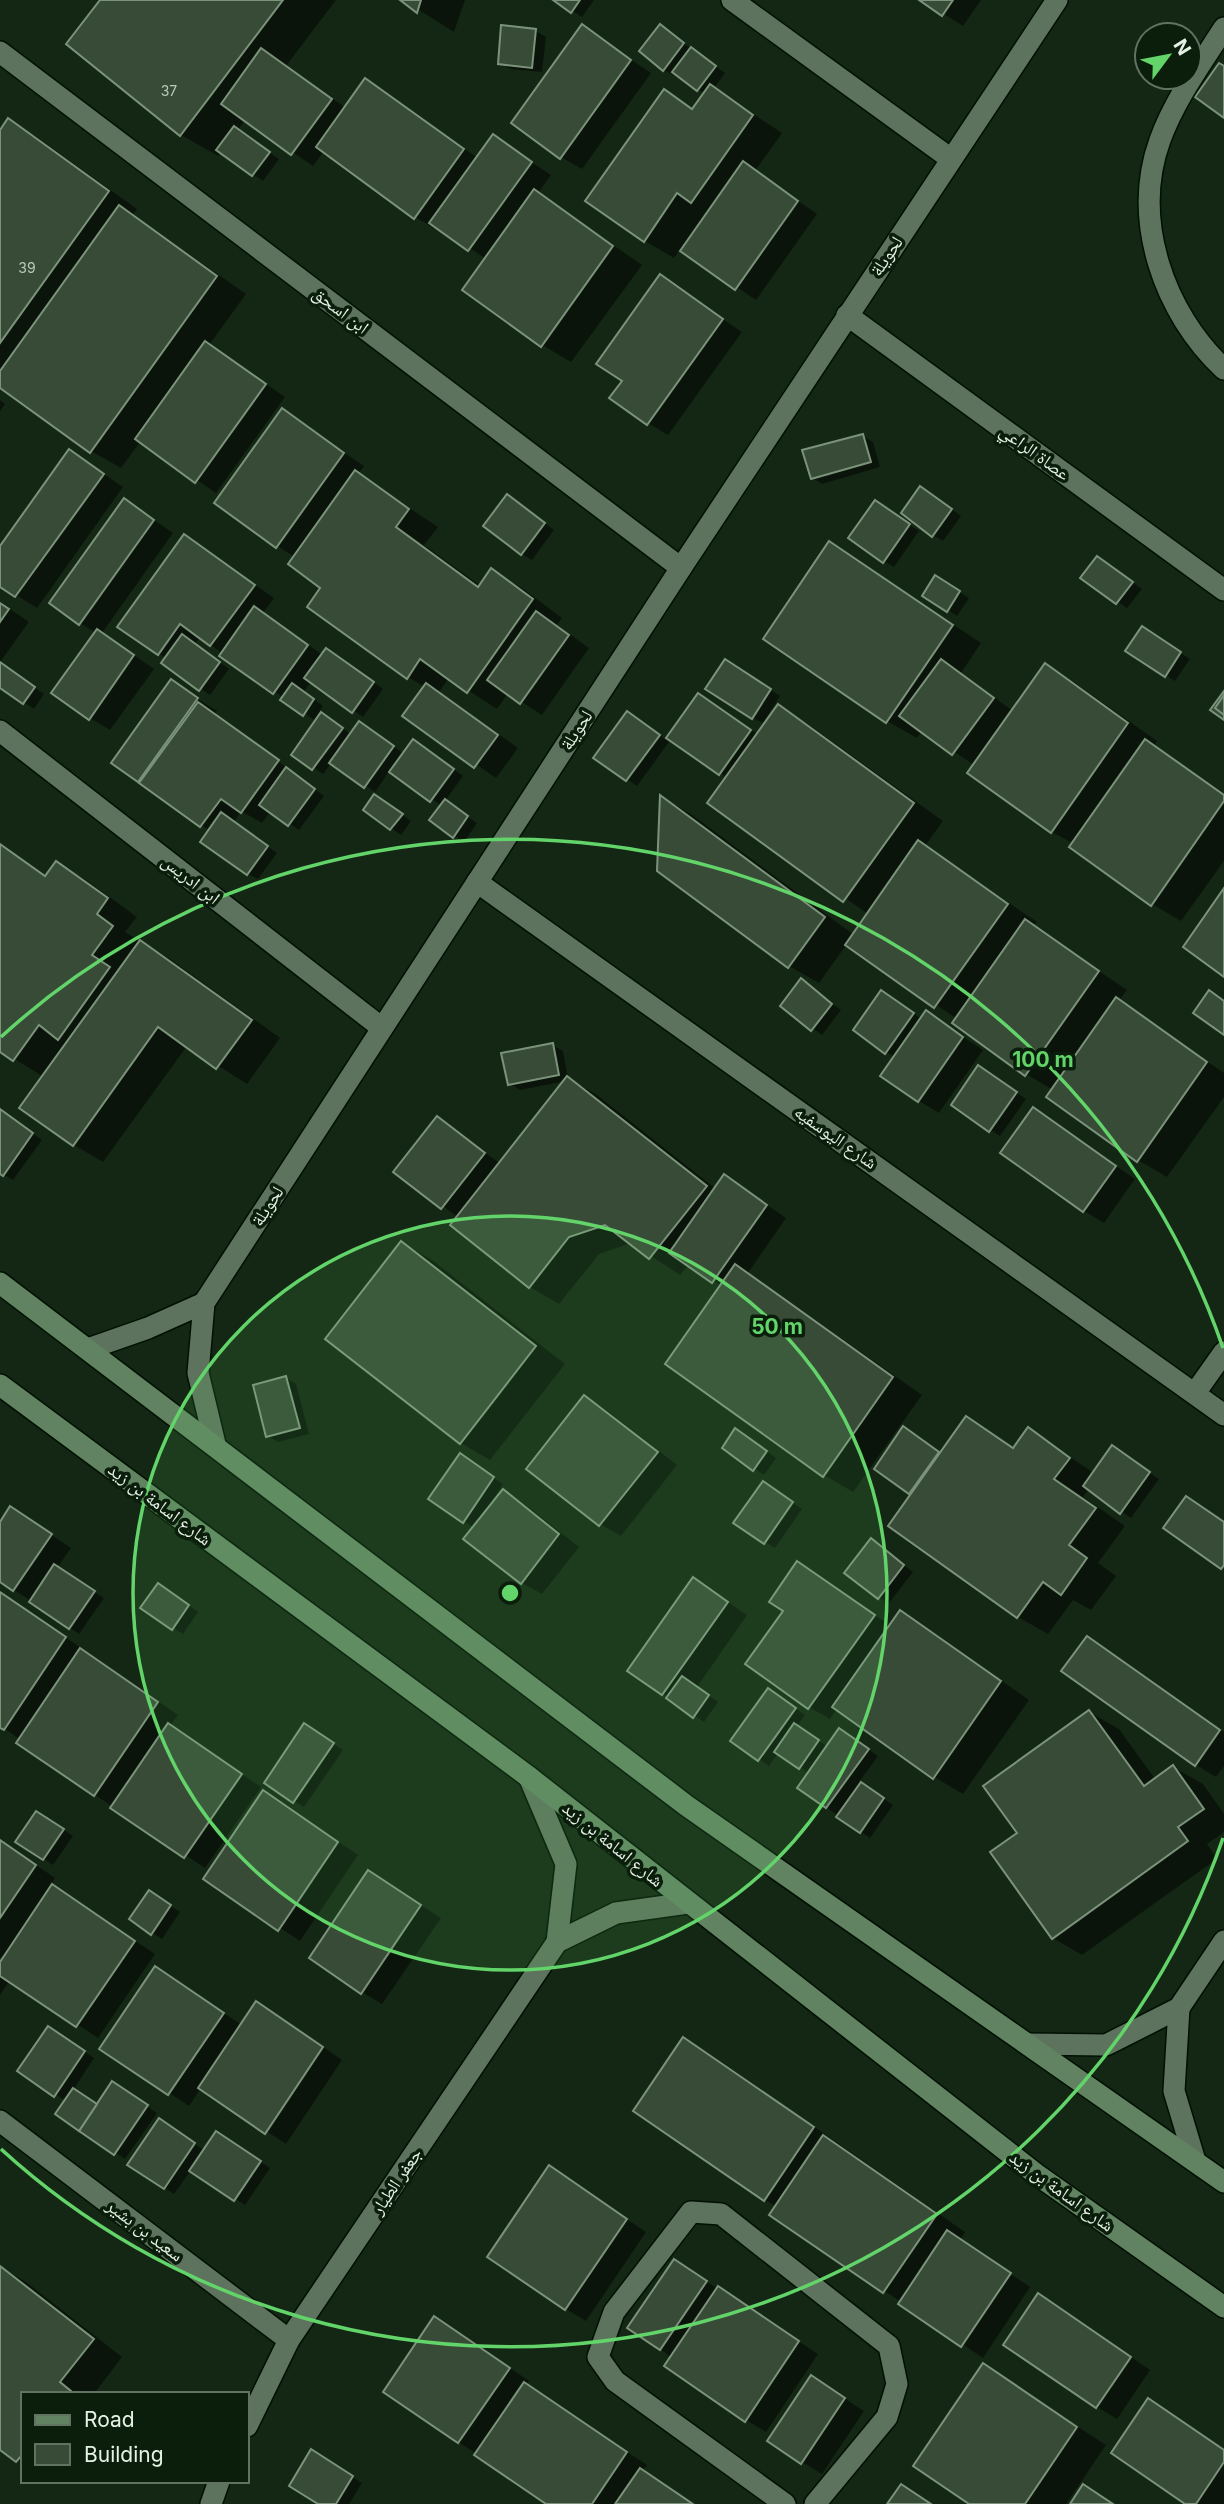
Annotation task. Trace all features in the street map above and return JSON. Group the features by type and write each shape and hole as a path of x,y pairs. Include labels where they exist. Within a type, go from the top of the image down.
{"street":[{"path":"732,0 951,159"},
{"name":"لحويلة","path":"215,1444 198,1373 204,1303 681,568 1057,0"},
{"path":"1224,28 1182,92 1160,141 1150,195 1154,249 1171,301 1201,348 1224,369"},
{"name":"ابن اسحق","path":"0,52 681,568"},
{"name":"عصاة الراعي","path":"847,315 1224,590"},
{"name":"ابن ادريس","path":"0,731 382,1028"},
{"name":"شارع اليوسفيه","path":"477,881 1224,1415"},
{"path":"0,1283 215,1444 687,1806 1224,2182"},
{"path":"88,1349 148,1328 204,1303"},
{"path":"1195,1392 1224,1352"},
{"name":"شارع اسامة بن زيد","path":"0,1385 529,1777 1036,2174 1224,2307"},
{"name":"جعفر الطيار","path":"248,2424 289,2340 557,1942 566,1864 529,1777"},
{"name":"جعفر الطيار","path":"557,1942 616,1913 688,1903"},
{"path":"1028,2044 1106,2045 1179,2008 1224,1941"},
{"path":"1179,2008 1174,2091 1195,2161"},
{"name":"سعيد بن بشير","path":"0,2121 289,2340"},
{"path":"785,2504 615,2381 598,2357 614,2312 691,2211 722,2214 888,2346 897,2384 887,2417 816,2504"},
{"path":"211,2504 218,2483"}],"building":[{"path":"100,0 283,0 180,136 66,44"},
{"path":"400,0 421,0 417,13"},
{"path":"553,0 580,0 571,13"},
{"path":"919,0 953,0 942,16"},
{"path":"582,24 631,60 560,159 511,123"},
{"path":"660,24 684,43 663,71 639,51"},
{"path":"501,25 536,29 532,68 498,64"},
{"path":"691,47 716,66 697,91 672,72"},
{"path":"261,48 332,99 291,155 221,104"},
{"path":"1219,63 1224,66 1224,118 1195,97 1199,91 1203,91 1203,86"},
{"path":"365,78 464,149 414,219 316,147"},
{"path":"710,84 753,115 691,203 677,193 644,242 585,201 664,89 692,109"},
{"path":"8,118 109,191 0,343 0,130"},
{"path":"234,126 270,152 252,176 216,150"},
{"path":"493,134 532,162 468,251 429,223"},
{"path":"743,161 798,201 735,290 680,251"},
{"path":"534,189 613,246 541,347 462,290"},
{"path":"119,205 217,276 90,453 0,388 0,371"},
{"path":"660,274 723,319 647,425 609,398 622,381 596,364"},
{"path":"205,341 266,384 195,483 135,439"},
{"path":"282,408 344,453 276,548 214,503"},
{"path":"863,434 871,462 811,479 802,450"},
{"path":"69,449 104,474 15,597 0,587 0,546"},
{"path":"355,470 409,509 396,527 478,587 491,568 533,599 467,693 420,659 407,679 307,607 320,588 288,564"},
{"path":"920,486 952,509 932,537 901,513"},
{"path":"507,494 545,523 521,555 483,526"},
{"path":"124,498 154,520 79,625 49,603"},
{"path":"875,500 910,524 883,563 848,538"},
{"path":"184,534 255,585 210,646 180,624 158,655 117,627"},
{"path":"829,541 953,625 886,723 763,639"},
{"path":"1097,556 1133,582 1116,604 1080,578"},
{"path":"935,575 960,591 947,612 922,596"},
{"path":"0,603 9,609 0,622"},
{"path":"254,606 308,645 273,694 219,656"},
{"path":"536,611 569,635 520,704 487,680"},
{"path":"1142,626 1181,652 1165,677 1125,651"},
{"path":"97,629 134,655 89,720 51,693"},
{"path":"182,634 220,662 199,691 161,663"},
{"path":"326,648 374,682 352,713 304,678"},
{"path":"725,659 771,689 752,719 705,689"},
{"path":"941,659 994,698 952,755 899,716"},
{"path":"0,662 35,687 23,704 0,688"},
{"path":"1045,663 1128,723 1051,833 967,773"},
{"path":"171,679 198,698 138,782 111,763"},
{"path":"292,683 314,699 303,716 280,700"},
{"path":"426,683 498,735 474,768 402,716"},
{"path":"1224,691 1224,720 1210,710"},
{"path":"698,693 751,730 719,775 666,738"},
{"path":"1224,695 1224,715 1215,708"},
{"path":"198,702 279,760 241,813 221,799 200,827 139,783"},
{"path":"778,704 914,803 843,902 707,803"},
{"path":"627,711 660,735 626,781 593,758"},
{"path":"321,712 343,728 312,770 291,755"},
{"path":"359,721 394,746 364,788 329,763"},
{"path":"413,739 454,769 430,802 389,772"},
{"path":"1145,739 1224,795 1224,801 1151,906 1069,847"},
{"path":"286,767 315,789 288,826 259,805"},
{"path":"374,794 403,814 390,830 363,810"},
{"path":"660,795 825,917 788,968 657,871"},
{"path":"445,799 468,816 453,838 429,820"},
{"path":"221,812 268,846 247,875 200,842"},
{"path":"918,840 1008,904 934,1008 845,945"},
{"path":"0,844 45,876 56,861 108,898 97,914 113,926 92,955 110,967 58,1040 39,1025 13,1061 0,1052"},
{"path":"1224,888 1224,977 1183,947"},
{"path":"1025,919 1099,971 1025,1076 952,1023"},
{"path":"140,940 252,1020 216,1069 158,1027 73,1146 19,1108"},
{"path":"801,978 832,1004 811,1031 780,1006"},
{"path":"881,990 914,1013 885,1054 853,1030"},
{"path":"1209,990 1224,1001 1224,1035 1193,1013"},
{"path":"1116,997 1207,1062 1137,1162 1046,1097"},
{"path":"926,1010 963,1037 918,1102 880,1076"},
{"path":"553,1043 559,1075 508,1085 501,1053"},
{"path":"978,1065 1017,1092 989,1132 951,1105"},
{"path":"567,1076 707,1186 649,1259 605,1225 569,1237 529,1288 450,1225"},
{"path":"1033,1107 1116,1166 1083,1212 1000,1153"},
{"path":"0,1109 33,1133 3,1176 0,1174"},
{"path":"437,1116 485,1153 441,1209 393,1172"},
{"path":"724,1174 767,1205 712,1283 669,1253"},
{"path":"401,1241 536,1346 460,1444 325,1339"},
{"path":"735,1264 893,1377 823,1477 665,1364"},
{"path":"286,1376 300,1428 266,1437 253,1385"},
{"path":"584,1395 658,1452 599,1526 526,1469"},
{"path":"966,1416 1013,1448 1028,1427 1070,1458 1054,1479 1096,1508 1069,1545 1087,1558 1061,1595 1043,1582 1017,1618 888,1526"},
{"path":"903,1426 939,1452 909,1494 874,1469"},
{"path":"735,1428 767,1451 753,1471 722,1448"},
{"path":"1112,1445 1150,1472 1120,1514 1083,1486"},
{"path":"460,1453 494,1477 463,1523 428,1499"},
{"path":"763,1481 793,1502 764,1544 733,1523"},
{"path":"503,1489 559,1534 521,1584 463,1539"},
{"path":"1186,1496 1224,1522 1224,1565 1221,1569 1163,1528"},
{"path":"10,1506 52,1534 13,1591 0,1582 0,1522"},
{"path":"871,1538 904,1565 878,1599 844,1573"},
{"path":"797,1561 875,1615 808,1709 745,1664 783,1611 769,1602"},
{"path":"54,1564 95,1591 69,1629 29,1602"},
{"path":"693,1577 728,1602 662,1695 627,1671"},
{"path":"158,1583 189,1605 172,1630 140,1608"},
{"path":"0,1592 66,1637 4,1730 0,1728"},
{"path":"900,1610 1001,1681 933,1779 832,1707"},
{"path":"1087,1636 1220,1730 1195,1766 1061,1671"},
{"path":"80,1648 158,1702 94,1796 16,1743"},
{"path":"682,1676 709,1695 693,1718 666,1698"},
{"path":"768,1688 796,1708 758,1761 730,1741"},
{"path":"1089,1710 1144,1786 1173,1765 1204,1809 1178,1827 1188,1841 1052,1939 990,1852 1017,1833 983,1786"},
{"path":"168,1723 242,1774 184,1858 110,1808"},
{"path":"304,1723 334,1743 293,1803 264,1783"},
{"path":"794,1723 819,1740 799,1769 774,1752"},
{"path":"839,1728 869,1749 826,1808 797,1788"},
{"path":"861,1782 884,1798 860,1833 836,1817"},
{"path":"263,1790 338,1842 278,1931 203,1879"},
{"path":"36,1811 64,1829 43,1860 15,1842"},
{"path":"0,1840 36,1865 0,1918"},
{"path":"368,1870 421,1905 361,1994 309,1958"},
{"path":"52,1884 135,1941 76,2027 0,1976 0,1962"},
{"path":"149,1890 171,1905 151,1935 129,1919"},
{"path":"155,1966 224,2013 168,2095 99,2049"},
{"path":"256,2001 323,2047 265,2134 198,2088"},
{"path":"48,2026 85,2051 54,2097 17,2071"},
{"path":"683,2037 814,2127 764,2201 633,2111"},
{"path":"112,2081 148,2105 114,2155 79,2131"},
{"path":"73,2088 97,2104 79,2131 55,2114"},
{"path":"159,2118 195,2143 164,2189 127,2165"},
{"path":"216,2131 261,2161 234,2201 189,2171"},
{"path":"823,2135 937,2214 883,2293 769,2215"},
{"path":"549,2165 627,2219 565,2310 487,2257"},
{"path":"947,2230 1011,2273 961,2347 898,2304"},
{"path":"674,2259 707,2281 660,2350 627,2328"},
{"path":"0,2266 94,2339 60,2382 70,2392 21,2392 21,2456 16,2462 0,2450"},
{"path":"718,2286 799,2341 745,2422 664,2366"},
{"path":"1038,2293 1131,2357 1096,2408 1003,2345"},
{"path":"434,2316 510,2368 458,2443 383,2392"},
{"path":"983,2363 1077,2427 1025,2504 969,2504 913,2466"},
{"path":"811,2375 845,2398 801,2464 767,2441"},
{"path":"524,2382 627,2452 592,2504 546,2504 474,2455"},
{"path":"1148,2398 1224,2450 1224,2462 1196,2504 1185,2504 1111,2453"},
{"path":"311,2449 353,2476 336,2504 318,2504 289,2486"},
{"path":"640,2468 693,2504 615,2504"},
{"path":"901,2484 931,2504 887,2504"},
{"path":"1083,2484 1113,2504 1070,2504"}]}
